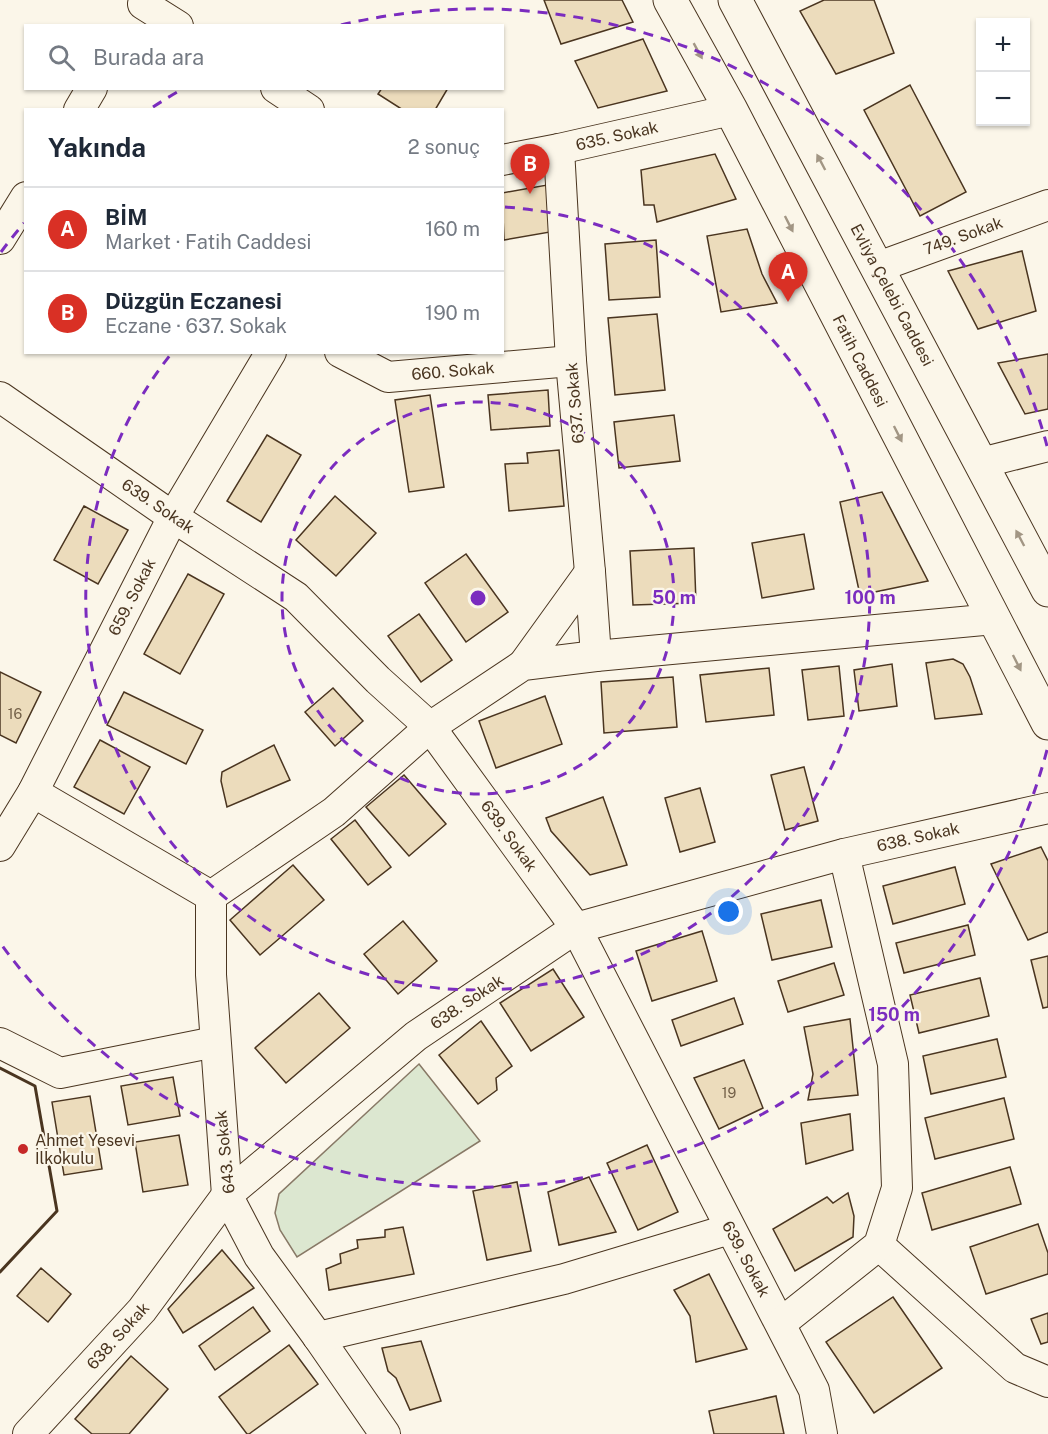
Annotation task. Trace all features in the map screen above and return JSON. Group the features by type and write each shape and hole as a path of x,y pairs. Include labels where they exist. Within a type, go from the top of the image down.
{"main road":[{"name":"Fatih Caddesi","path":"670,0 731,110 1048,723"},
{"name":"Evliya Çelebi Caddesi","path":"735,0 1048,590"}],"street":[{"path":"140,10 173,24"},
{"path":"80,108 91,90"},
{"path":"279,90 306,108"},
{"name":"635. Sokak","path":"504,160 731,110"},
{"name":"637. Sokak","path":"559,149 571,361 596,656"},
{"path":"0,239 24,200"},
{"name":"749. Sokak","path":"878,267 1048,205"},
{"name":"659. Sokak","path":"0,846 33,792 173,518 270,354"},
{"name":"660. Sokak","path":"344,354 388,377 571,361"},
{"name":"639. Sokak","path":"0,397 173,518 296,597 378,680 430,727 576,928 814,1390 822,1434"},
{"path":"981,463 1048,446"},
{"path":"33,792 211,896 334,812 430,727 523,665 590,572"},
{"path":"523,665 596,656 994,619"},
{"name":"638. Sokak","path":"28,1434 142,1310 227,1195 416,1036 576,928 844,854 1048,808"},
{"path":"781,1323 879,1245 897,1188 893,1064 844,854"},
{"name":"643. Sokak","path":"211,896 211,975 227,1195 259,1256 385,1434"},
{"path":"0,1043 60,1074 215,1042"},
{"path":"318,1337 564,1279 730,1229"},
{"path":"879,1245 1015,1368 1048,1382"}],"green space":[{"path":"419,1064 480,1141 297,1257 280,1230 275,1213 279,1194"}],"building":[{"path":"544,0 622,0 633,22 561,44"},
{"path":"824,0 874,0 894,53 836,74 800,11"},
{"path":"643,39 667,91 598,108 575,61"},
{"path":"910,85 966,192 920,216 864,110"},
{"path":"381,90 447,90 436,108 400,108 378,94"},
{"path":"715,154 736,199 657,222 654,205 644,205 641,170"},
{"path":"547,185 556,231 504,240 504,193"},
{"path":"747,229 762,274 777,303 721,312 707,236"},
{"path":"656,240 660,297 609,300 605,244"},
{"path":"1022,251 1036,311 978,329 948,271"},
{"path":"657,314 665,390 615,395 608,318"},
{"path":"1048,354 1048,409 1025,414 998,363"},
{"path":"548,390 550,426 491,430 488,395"},
{"path":"430,395 444,487 409,492 395,400"},
{"path":"674,415 680,461 619,468 614,422"},
{"path":"267,435 301,455 261,522 227,501"},
{"path":"559,450 564,506 509,511 505,464 528,463 527,453"},
{"path":"882,492 928,581 860,595 840,502"},
{"path":"335,496 376,533 336,576 296,540"},
{"path":"84,506 128,530 98,584 54,560"},
{"path":"804,534 814,589 762,598 752,543"},
{"path":"694,548 696,603 633,605 630,551"},
{"path":"466,554 508,612 466,642 425,583"},
{"path":"188,574 224,594 180,674 144,654"},
{"path":"419,614 452,660 421,682 388,636"},
{"path":"953,659 963,664 970,677 982,714 935,719 926,663"},
{"path":"892,664 897,706 859,711 854,670"},
{"path":"839,666 844,716 808,720 802,670"},
{"path":"769,668 774,715 706,722 700,675"},
{"path":"0,672 41,692 16,743 0,735"},
{"path":"673,677 677,727 604,733 601,682"},
{"path":"333,688 363,721 335,746 305,712"},
{"path":"124,692 203,730 186,764 107,725"},
{"path":"545,696 562,744 496,768 479,721"},
{"path":"100,740 150,767 124,814 74,787"},
{"path":"274,745 290,780 227,807 221,781 222,772"},
{"path":"804,767 818,821 785,830 771,775"},
{"path":"404,775 446,824 409,856 366,807"},
{"path":"700,788 715,842 680,852 665,798"},
{"path":"603,797 627,865 590,875 551,831 546,818"},
{"path":"355,820 391,867 368,885 331,839"},
{"path":"1041,847 1048,861 1048,932 1028,940 991,864"},
{"path":"293,865 324,900 260,955 230,920"},
{"path":"955,867 965,904 893,924 883,886"},
{"path":"821,900 832,947 772,960 761,914"},
{"path":"403,921 437,961 398,994 364,954"},
{"path":"968,925 975,955 904,973 896,943"},
{"path":"702,931 717,981 652,1001 636,951"},
{"path":"1048,956 1048,1007 1043,1008 1031,960"},
{"path":"834,963 844,995 788,1012 778,981"},
{"path":"553,969 584,1017 531,1051 500,1003"},
{"path":"980,978 989,1016 919,1033 910,995"},
{"path":"319,993 350,1028 286,1083 255,1048"},
{"path":"734,998 743,1024 681,1046 672,1020"},
{"path":"850,1019 858,1095 808,1100 813,1074 804,1027"},
{"path":"481,1021 512,1066 496,1078 497,1090 478,1104 439,1055"},
{"path":"997,1039 1006,1077 931,1094 923,1056"},
{"path":"744,1060 763,1108 719,1129 694,1078"},
{"path":"173,1077 180,1116 128,1125 121,1086"},
{"path":"90,1096 102,1169 64,1175 52,1102"},
{"path":"1004,1098 1014,1139 935,1159 925,1118"},
{"path":"850,1114 853,1150 806,1164 801,1123"},
{"path":"179,1135 188,1185 143,1192 135,1142"},
{"path":"647,1145 678,1212 638,1230 607,1163"},
{"path":"1010,1167 1021,1204 932,1230 922,1193"},
{"path":"589,1177 616,1232 559,1245 548,1192"},
{"path":"517,1182 531,1251 487,1260 473,1191"},
{"path":"848,1193 854,1216 853,1237 795,1271 773,1229 827,1197 833,1203"},
{"path":"1038,1224 1048,1253 1048,1274 986,1294 970,1247"},
{"path":"403,1227 414,1274 329,1290 326,1269 341,1263 340,1254 358,1248 357,1240 385,1237 385,1230"},
{"path":"222,1250 254,1288 183,1333 168,1309"},
{"path":"41,1268 71,1294 48,1322 17,1296"},
{"path":"709,1274 747,1349 696,1362 690,1316 674,1290"},
{"path":"893,1297 942,1368 874,1413 826,1342"},
{"path":"253,1307 270,1331 215,1370 199,1346"},
{"path":"1048,1313 1048,1342 1041,1344 1031,1319"},
{"path":"421,1341 441,1401 410,1410 396,1378 388,1371 382,1348"},
{"path":"289,1345 318,1384 247,1434 219,1397"},
{"path":"131,1356 168,1389 129,1434 92,1434 75,1419"},
{"path":"776,1396 784,1434 714,1434 709,1411"}],"wall":[{"path":"0,1068 35,1086 57,1211 0,1272"}],"place":[{"name":"Düzgün Eczanesi","path":"530,194"},
{"name":"BİM","path":"788,302"},
{"name":"Ahmet Yesevi İlkokulu","path":"23,1149"}]}
